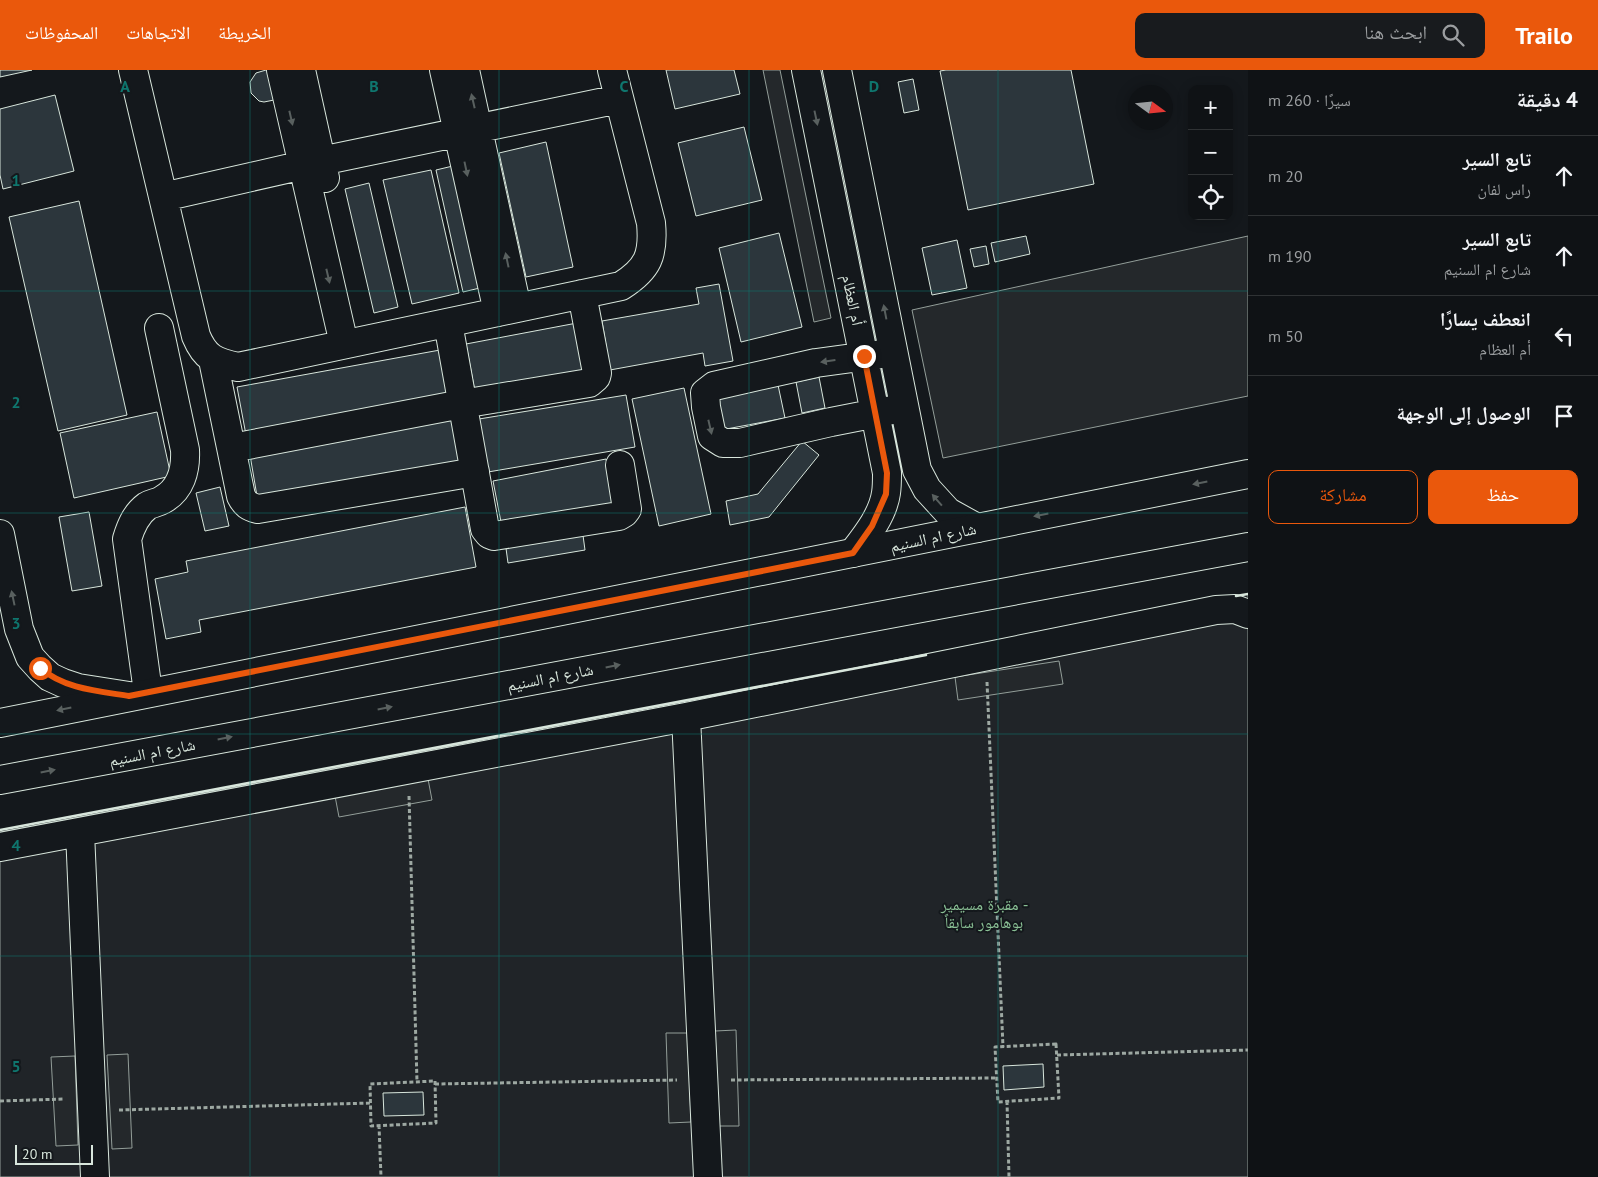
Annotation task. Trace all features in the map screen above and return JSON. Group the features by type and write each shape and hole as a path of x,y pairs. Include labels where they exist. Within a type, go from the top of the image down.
{"main road":[{"path":"133,70 196,336 202,349 213,360 238,367 621,286 637,276 648,260 653,242 651,223 612,70"},
{"path":"281,70 311,163 353,342"},
{"path":"301,70 311,163"},
{"path":"444,70 469,131"},
{"path":"465,70 469,131 507,310"},
{"name":"أم العظام","path":"806,70 887,473 886,494 872,526 853,553"},
{"name":"أم العظام","path":"837,70 917,470 927,489 948,512 977,528"},
{"path":"163,197 311,163 618,99"},
{"path":"232,448 593,381 597,373 582,294"},
{"path":"448,322 485,529 489,534 494,536 618,516 624,513 627,509 620,465"},
{"path":"0,534 19,629 30,657 50,677 63,683 78,688 138,694 128,539 131,526 137,515 147,506 164,500 174,491 182,478 186,464 185,450 159,328"},
{"path":"893,352 816,363 714,386 705,393 706,407 712,436 723,443 740,443 904,407"},
{"path":"213,360 241,496 248,505 258,509 475,472"},
{"name":"شارع ام السنيم","path":"0,723 1248,474"},
{"name":"شارع ام السنيم","path":"0,780 1248,547"},
{"path":"0,847 686,717 1216,610 1235,609 1248,614"},
{"path":"686,717 708,1177"},
{"path":"80,832 95,1177"}],"path":[{"path":"986,657 1004,1047"},
{"path":"408,770 417,1082"},
{"path":"1056,1044 1060,1098 998,1102 995,1047 1004,1047 1056,1044"},
{"path":"1057,1055 1248,1050"},
{"path":"435,1084 436,1123 371,1126 370,1084 417,1082 435,1082 435,1084 997,1078"},
{"path":"0,1101 92,1104 371,1102"},
{"path":"1007,1101 1009,1177"},
{"path":"379,1125 381,1177"}],"green space":[{"name":"مقبرة مسيمير - بوهامور سابقاً","path":"1248,594 1248,1177 0,1177 0,832"}],"shaded area":[{"path":"763,70 780,70 831,318 814,322"},
{"path":"1248,236 1248,396 943,458 912,310"},
{"path":"1059,661 1063,684 958,700 955,677"},
{"path":"428,779 432,800 339,817 335,796"},
{"path":"736,1030 739,1126 718,1126 715,1031"},
{"path":"666,1033 688,1033 691,1122 669,1123"},
{"path":"128,1054 132,1148 112,1149 107,1055"},
{"path":"75,1056 78,1145 56,1146 51,1057"}],"building":[{"path":"0,70 32,70 0,77"},
{"path":"266,70 271,71 274,100 264,102 259,101 251,93 250,82 256,73"},
{"path":"666,70 734,70 740,94 675,109"},
{"path":"1071,70 1094,184 968,210 940,71"},
{"path":"913,79 919,110 904,113 898,82"},
{"path":"55,95 74,171 3,189 0,175 0,109"},
{"path":"744,127 762,200 696,216 678,143"},
{"path":"546,142 573,267 526,277 499,153"},
{"path":"457,165 484,287 463,292 436,170"},
{"path":"431,170 459,293 412,304 383,180"},
{"path":"369,183 398,307 374,313 345,189"},
{"path":"79,201 127,415 58,431 9,217"},
{"path":"779,233 802,327 741,342 719,248"},
{"path":"1026,236 1030,254 995,262 991,243"},
{"path":"957,240 967,288 932,295 922,248"},
{"path":"986,246 989,264 974,267 970,249"},
{"path":"719,284 733,361 705,366 703,353 610,370 602,321 699,304 696,288"},
{"path":"577,323 586,370 475,392 466,344"},
{"path":"440,350 449,398 246,435 237,387"},
{"path":"819,377 825,408 802,413 796,382"},
{"path":"778,385 785,418 721,430 716,397"},
{"path":"684,388 711,514 659,526 632,399"},
{"path":"626,395 635,447 488,472 479,419"},
{"path":"157,412 171,476 74,498 60,433"},
{"path":"454,417 463,464 258,502 250,455"},
{"path":"802,441 819,455 769,517 730,525 726,501 758,494"},
{"path":"606,459 615,505 502,527 493,481"},
{"path":"220,487 229,526 205,531 196,493"},
{"path":"465,507 476,567 199,620 201,632 166,639 155,579 188,572 186,561"},
{"path":"89,512 102,586 72,591 59,517"},
{"path":"582,528 585,550 508,563 505,541"},
{"path":"1043,1064 1044,1087 1004,1090 1003,1066"},
{"path":"423,1092 424,1115 384,1116 383,1093"}],"wall":[{"path":"1236,596 1248,594"},
{"path":"0,830 926,655"}],"route":[{"path":"40,668 50,677 78,688 129,696 853,553 872,526 886,494 887,473 864,356"}]}
